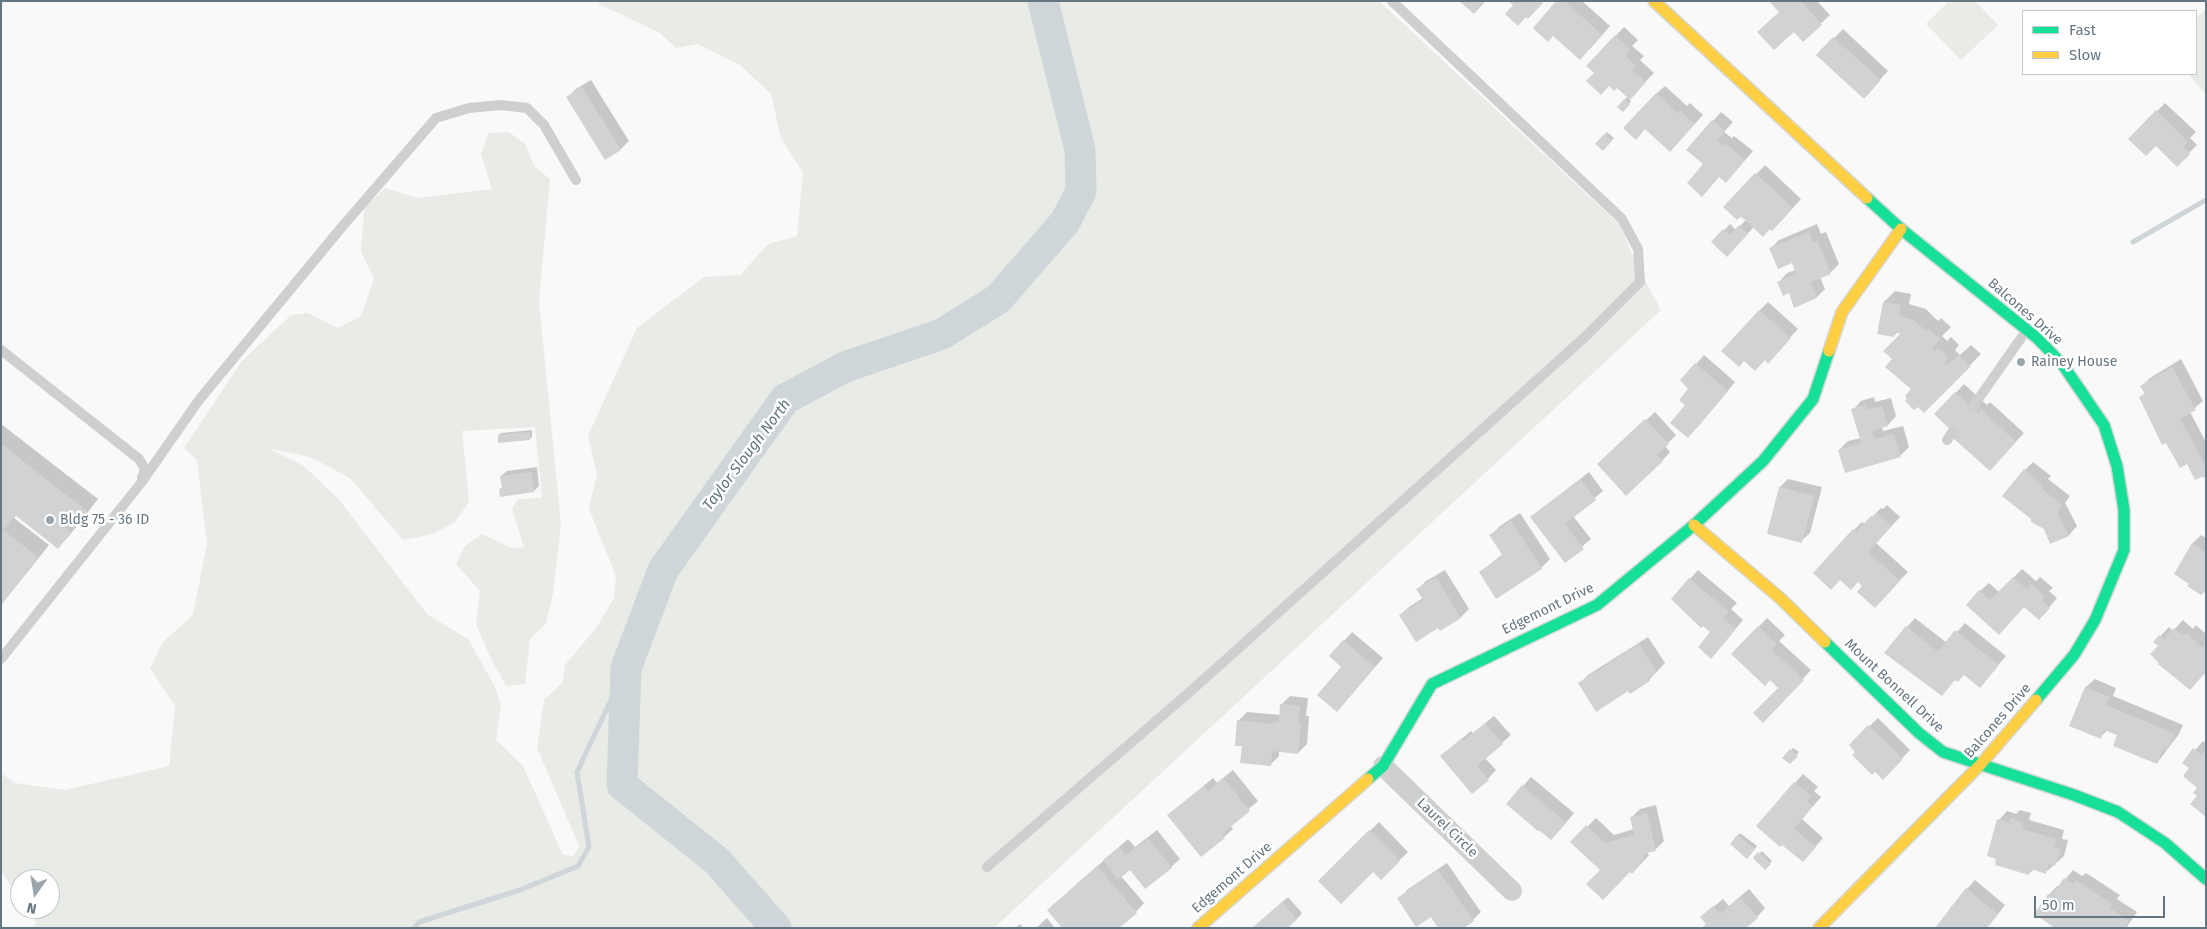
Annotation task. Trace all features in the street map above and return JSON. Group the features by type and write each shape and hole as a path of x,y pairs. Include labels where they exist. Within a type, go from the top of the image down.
{"street":[{"name":"Balcones Drive","path":"1654,1 1901,229 2027,330 2063,365 2104,425 2117,466 2124,510 2124,550 2095,620 2074,654 1980,765 1819,928"},
{"name":"Edgemont Drive","path":"1198,928 1383,766 1432,684 1597,605 1694,525 1763,461 1813,399 1842,312 1901,229"},
{"name":"Mount Bonnell Drive","path":"1694,525 1780,598 1919,733 1943,752 2074,795 2118,812 2165,843 2206,879"},
{"name":"Laurel Circle","path":"1383,766 1512,891"}],"lane":[{"path":"987,867 1199,684 1585,337 1640,282 1638,249 1622,219 1392,1"},
{"path":"1,659 141,483 199,400 341,228 436,118 469,108 500,105 527,108 544,124 576,180"},
{"path":"1972,408 2027,330"},
{"path":"1,350 139,459 145,469 141,483"}],"shaded area":[{"path":"598,1 1379,1 1620,225 1635,262 1661,310 994,928 33,928 36,923 33,919 60,919 60,869 10,869 10,884 1,871 1,773 15,783 65,790 169,766 175,706 150,668 163,642 193,615 207,544 197,460 184,448 242,361 291,315 308,313 338,328 361,316 374,279 361,251 364,208 385,188 417,198 492,189 481,154 489,133 509,132 525,144 534,166 550,179 539,301 561,525 553,593 546,624 530,639 525,684 506,686 490,657 476,624 480,591 456,564 465,546 482,534 512,548 524,547 512,509 518,499 542,498 535,427 462,431 469,502 455,522 433,534 403,540 350,478 310,457 268,448 304,466 340,501 427,614 468,639 494,685 501,704 496,740 523,766 563,855 574,856 579,846 537,748 544,700 563,682 565,665 597,627 614,598 616,576 589,509 597,474 588,436 637,328 704,277 740,275 768,244 797,236 803,173 781,138 771,94 740,65 698,44 676,48 660,33 599,4"},
{"path":"1949,1 1975,1 1998,25 1961,60 1926,24"},
{"path":"2206,9 2206,95 2189,75 2197,75 2197,18"}],"building":[{"path":"1459,1 1486,1 1474,14"},
{"path":"1508,1 1541,1 1543,3 1528,19 1526,17 1518,26 1505,14 1513,5"},
{"path":"1556,1 1565,1 1602,35 1580,60 1553,36 1548,42 1533,28"},
{"path":"1769,1 1801,1 1822,25 1803,42 1794,32 1774,50 1757,32 1779,12"},
{"path":"1615,35 1630,49 1625,55 1636,66 1632,70 1646,82 1630,100 1617,88 1614,91 1609,86 1601,95 1586,81 1594,73 1586,66"},
{"path":"1833,37 1881,80 1864,99 1816,55"},
{"path":"582,87 621,150 605,160 566,97"},
{"path":"1656,93 1677,113 1680,111 1695,124 1670,152 1645,129 1636,140 1623,128"},
{"path":"1624,99 1630,104 1623,112 1617,107"},
{"path":"2156,110 2188,142 2183,147 2190,154 2177,167 2156,146 2146,156 2128,139"},
{"path":"1712,120 1725,131 1717,141 1723,146 1725,143 1745,160 1726,183 1719,177 1702,197 1687,183 1703,164 1686,150"},
{"path":"1604,134 1612,141 1603,151 1595,144"},
{"path":"1755,173 1793,208 1772,231 1770,229 1763,237 1741,216 1737,220 1723,207"},
{"path":"1739,225 1748,234 1727,257 1711,242 1723,229 1730,235"},
{"path":"1809,232 1813,242 1818,241 1831,274 1811,282 1817,298 1794,308 1789,293 1783,296 1777,282 1796,274 1792,263 1778,269 1769,248"},
{"path":"1883,302 1900,305 1899,316 1914,320 1926,331 1928,328 1940,339 1932,349 1935,351 1938,348 1949,358 1944,362 1947,365 1959,355 1971,366 1924,413 1918,407 1914,410 1905,401 1907,398 1905,396 1911,389 1885,367 1892,359 1883,351 1901,334 1895,332 1894,337 1877,334"},
{"path":"1759,310 1791,338 1768,364 1765,360 1755,371 1744,361 1739,367 1721,351"},
{"path":"1695,363 1728,391 1688,438 1670,423 1685,405 1679,400 1688,389 1680,380"},
{"path":"2172,367 2196,410 2180,419 2206,466 2206,477 2203,478 2203,476 2195,480 2187,464 2180,468 2166,443 2162,445 2139,397 2145,394 2140,386"},
{"path":"1955,392 1978,413 1981,409 2016,442 1990,471 1953,438 1956,435 1934,414"},
{"path":"1866,405 1867,410 1882,406 1888,426 1872,431 1875,439 1894,434 1901,457 1845,473 1838,450 1861,443 1851,409"},
{"path":"1645,419 1669,444 1657,455 1663,461 1626,496 1597,464"},
{"path":"530,432 530,440 498,443 498,435"},
{"name":"Bldg 75 - 36 ID","path":"1,444 87,511 73,529 68,524 65,527 71,532 58,549 15,515 3,530 38,557 1,604"},
{"path":"2024,469 2043,485 2041,488 2063,506 2057,512 2069,536 2050,544 2044,529 2031,522 2031,519 2002,496"},
{"path":"531,472 534,492 500,497 499,489 502,488 500,476"},
{"path":"1580,479 1596,500 1565,524 1584,549 1565,563 1530,517"},
{"path":"1779,487 1814,496 1802,543 1767,534"},
{"path":"1877,513 1892,526 1868,552 1900,581 1875,608 1857,592 1862,586 1858,582 1851,590 1840,580 1831,590 1813,573 1853,529 1856,532 1871,516 1873,517"},
{"path":"1511,521 1542,569 1496,599 1479,572 1503,556 1489,535"},
{"path":"2192,543 2206,552 2206,591 2201,595 2174,574"},
{"path":"1436,577 1461,618 1440,631 1438,628 1416,642 1399,615 1423,600 1416,589"},
{"path":"2013,577 2027,589 2031,584 2045,597 2042,601 2050,608 2039,620 2024,607 1999,635 1966,605 1979,590 1990,600"},
{"path":"1689,578 1729,612 1723,618 1736,629 1711,659 1698,647 1710,632 1703,626 1701,628 1671,599"},
{"path":"1758,626 1777,644 1772,650 1804,680 1763,723 1753,713 1778,688 1770,680 1765,686 1731,654"},
{"path":"1906,626 1938,652 1955,630 1999,665 1980,688 1964,675 1958,682 1955,680 1942,696 1884,653"},
{"path":"2174,628 2183,636 2187,633 2202,647 2206,643 2206,676 2204,674 2190,690 2158,664 2150,654 2158,646 2153,642 2159,635 2164,639"},
{"path":"1343,640 1375,667 1337,712 1317,695 1341,667 1329,656"},
{"path":"1639,644 1657,672 1648,678 1650,681 1630,694 1628,691 1596,712 1578,683"},
{"path":"2085,687 2109,697 2106,705 2175,734 2166,751 2163,749 2157,764 2113,746 2117,735 2104,730 2101,739 2069,726"},
{"path":"1280,704 1300,706 1298,724 1301,725 1298,754 1272,751 1271,766 1240,763 1242,746 1235,746 1237,720 1273,724 1274,721 1279,722"},
{"path":"1485,723 1503,744 1477,766 1489,780 1472,794 1440,756 1462,738 1464,741"},
{"path":"1868,725 1903,759 1883,780 1875,772 1872,775 1852,755 1855,752 1849,745"},
{"path":"2193,748 2201,755 2206,749 2206,817 2190,804 2197,796 2193,793 2197,788 2183,776 2189,768 2182,763"},
{"path":"1790,749 1798,756 1790,764 1782,758"},
{"path":"1223,778 1250,811 1222,834 1225,838 1201,857 1167,815 1204,786 1208,791"},
{"path":"1794,782 1811,796 1807,801 1813,806 1794,829 1816,847 1803,862 1782,845 1780,847 1756,826"},
{"path":"1522,785 1566,823 1551,840 1506,804"},
{"path":"1647,813 1656,851 1643,854 1644,858 1639,863 1641,864 1632,874 1630,872 1603,900 1586,884 1600,870 1570,842 1586,825 1605,843 1634,835 1630,817"},
{"path":"2010,818 2023,822 2022,829 2057,839 2054,847 2061,849 2055,866 2049,864 2046,874 2031,869 2029,875 1995,865 1996,859 1987,856 1997,819 2009,823"},
{"path":"1369,830 1400,861 1381,880 1373,872 1341,904 1318,881"},
{"path":"1737,835 1755,849 1747,859 1730,844"},
{"path":"1148,838 1172,868 1145,889 1130,870 1118,880 1103,860 1119,847 1126,855"},
{"path":"1758,852 1771,864 1765,870 1753,858"},
{"path":"1097,866 1137,913 1119,928 1062,928 1047,910"},
{"path":"1438,870 1474,921 1464,928 1438,928 1431,917 1416,927 1397,898"},
{"path":"2064,878 2074,884 2076,880 2112,904 2110,908 2129,921 2124,928 2051,928 2052,926 2034,914 2048,894 2051,896"},
{"path":"1966,888 1998,914 1987,928 1935,928"},
{"path":"1740,897 1758,918 1746,928 1702,928 1706,924 1700,917 1713,906 1720,914"},
{"path":"1282,902 1297,919 1288,928 1252,928"}],"waterway":[{"name":"Taylor Slough North","path":"776,928 717,861 622,785 626,668 663,570 785,399 845,367 942,334 998,299 1065,222 1081,191 1080,150 1043,1"},
{"path":"2133,242 2206,200"},
{"path":"414,928 419,922 520,890 578,866 589,847 577,772 626,668"}],"traffic: fast":[{"path":"1867,198 1901,229 2037,338 2063,365 2104,425 2117,466 2124,510 2124,550 2095,620 2074,655 2036,700"},
{"path":"1368,779 1383,766 1432,684 1597,605 1694,525 1763,461 1813,399 1829,351"},
{"path":"1825,642 1919,733 1943,752 2074,795 2118,812 2165,843 2206,879"}],"traffic: slow":[{"path":"1654,1 1867,198"},
{"path":"1829,351 1842,312 1901,229"},
{"path":"1694,525 1780,598 1825,642"},
{"path":"1819,928 1980,765 2036,700"},
{"path":"1198,928 1368,779"}],"place":[{"name":"Rainey House","path":"2021,362"},
{"name":"Bldg 75 - 36 ID","path":"50,520"}]}
